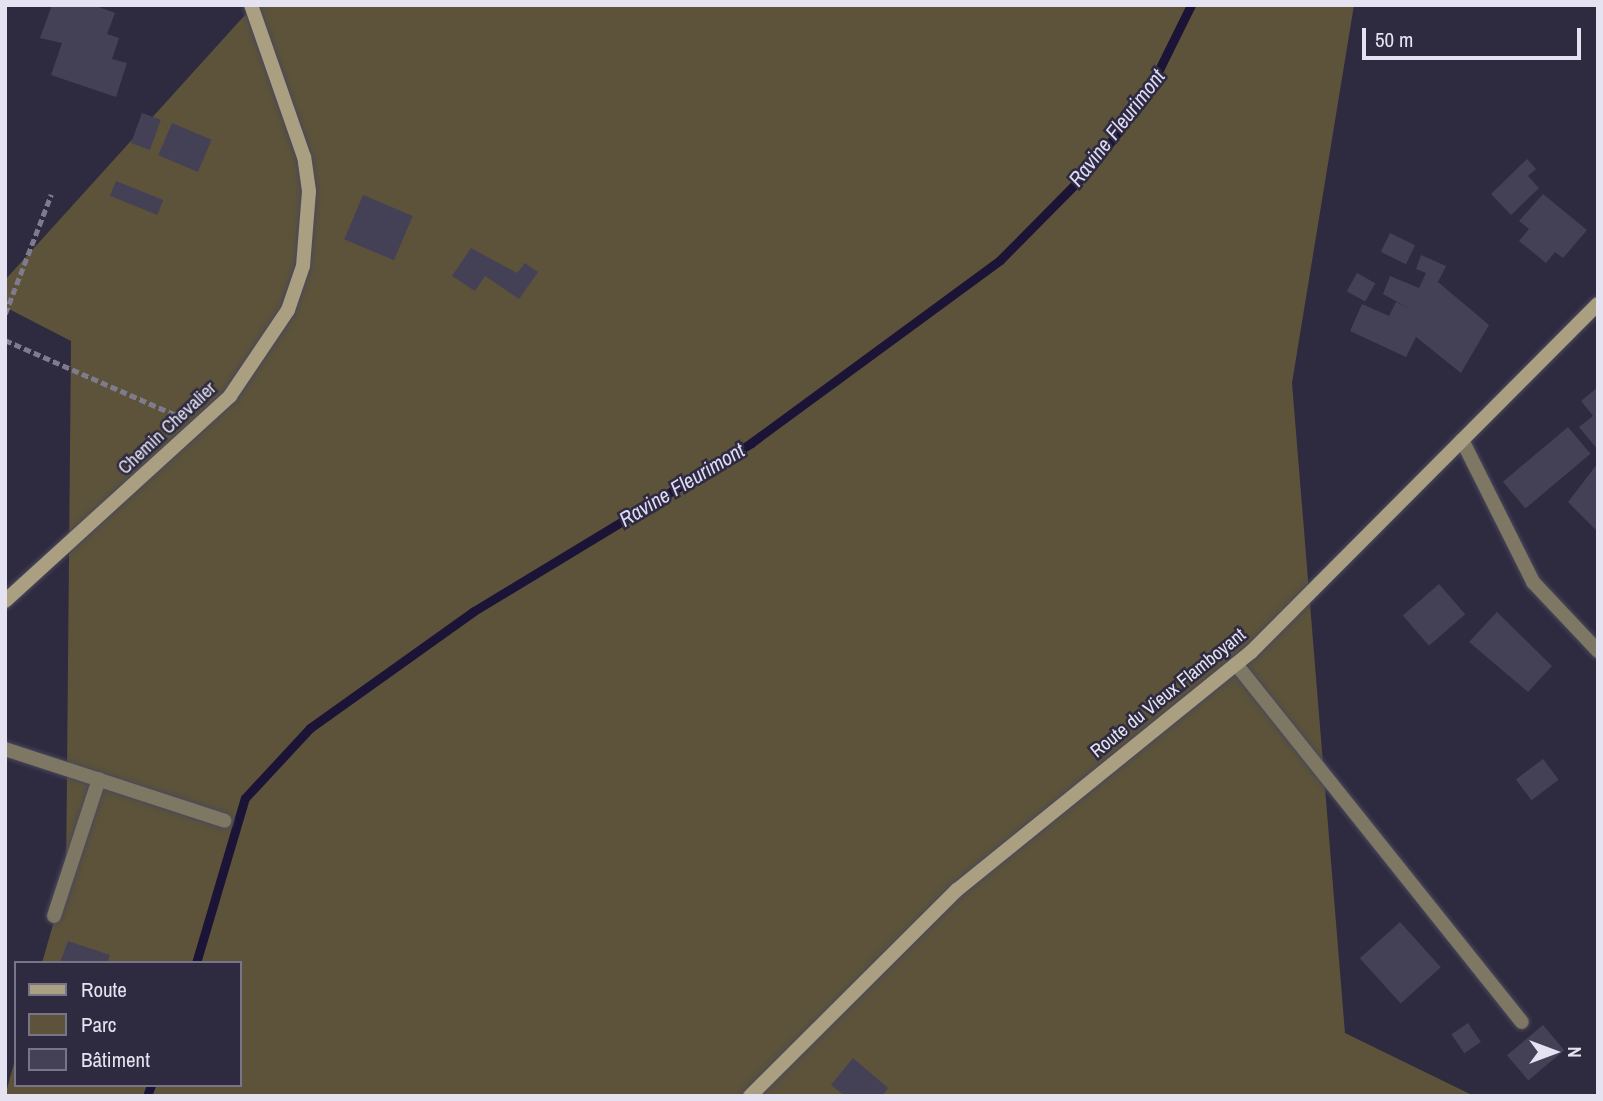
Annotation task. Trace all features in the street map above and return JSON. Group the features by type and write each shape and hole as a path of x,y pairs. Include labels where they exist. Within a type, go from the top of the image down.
{"main road":[{"name":"Chemin Chevalier","path":"5,601 199,426 263,350 288,310 303,266 304,157 251,5"},
{"name":"Route du Vieux Flamboyant","path":"750,1096 957,890 1236,664 1598,304"}],"street":[{"path":"1462,440 1533,582 1598,651"},
{"path":"1236,664 1522,1022"},
{"path":"5,749 225,821"},
{"path":"54,916 99,779"}],"path":[{"path":"5,314 51,195"},
{"path":"5,340 199,426"}],"green space":[{"path":"254,5 1354,5 1292,383 1345,1033 1474,1096 5,1096 14,1063 14,1087 242,1087 242,961 43,961 66,879 71,341 5,307 5,280"}],"building":[{"path":"52,5 93,5 115,13 107,34 119,38 112,59 127,63 116,97 51,75 62,43 40,38"},
{"path":"142,113 161,120 150,150 131,143"},
{"path":"172,123 212,140 198,172 158,155"},
{"path":"1527,159 1536,169 1528,176 1539,188 1511,215 1491,194"},
{"path":"116,181 163,200 157,215 110,196"},
{"path":"1543,194 1587,230 1563,258 1555,252 1546,263 1519,241 1529,229 1519,221"},
{"path":"363,195 413,216 394,260 344,239"},
{"path":"1390,233 1415,245 1406,264 1381,252"},
{"path":"471,248 517,273 525,263 538,272 519,299 485,276 475,291 452,276"},
{"path":"1421,255 1446,266 1438,282 1489,325 1461,373 1416,337 1406,357 1350,331 1362,304 1389,316 1396,302 1410,309 1383,294 1390,276 1419,288 1426,273 1416,269"},
{"path":"1357,273 1375,283 1365,302 1347,291"},
{"path":"1598,387 1598,450 1579,427 1593,416 1581,401"},
{"path":"1568,427 1590,454 1525,508 1503,482"},
{"path":"1598,463 1598,532 1568,502"},
{"path":"1439,584 1465,614 1429,646 1403,615"},
{"path":"1497,612 1552,666 1528,692 1469,642"},
{"path":"1543,759 1559,780 1531,800 1516,779"},
{"path":"1400,922 1441,967 1401,1003 1360,958"},
{"path":"68,941 110,955 108,961 61,961"},
{"path":"1468,1023 1481,1042 1464,1053 1451,1034"},
{"path":"1543,1025 1564,1050 1528,1080 1507,1055"},
{"path":"853,1058 888,1088 882,1096 845,1096 831,1085"}],"waterway":[{"name":"Ravine Fleurimont","path":"197,961 245,798 310,728 474,611 751,443 1000,260 1089,170 1146,96 1191,5"},
{"name":"Ravine Fleurimont","path":"147,1096 150,1087"}]}
